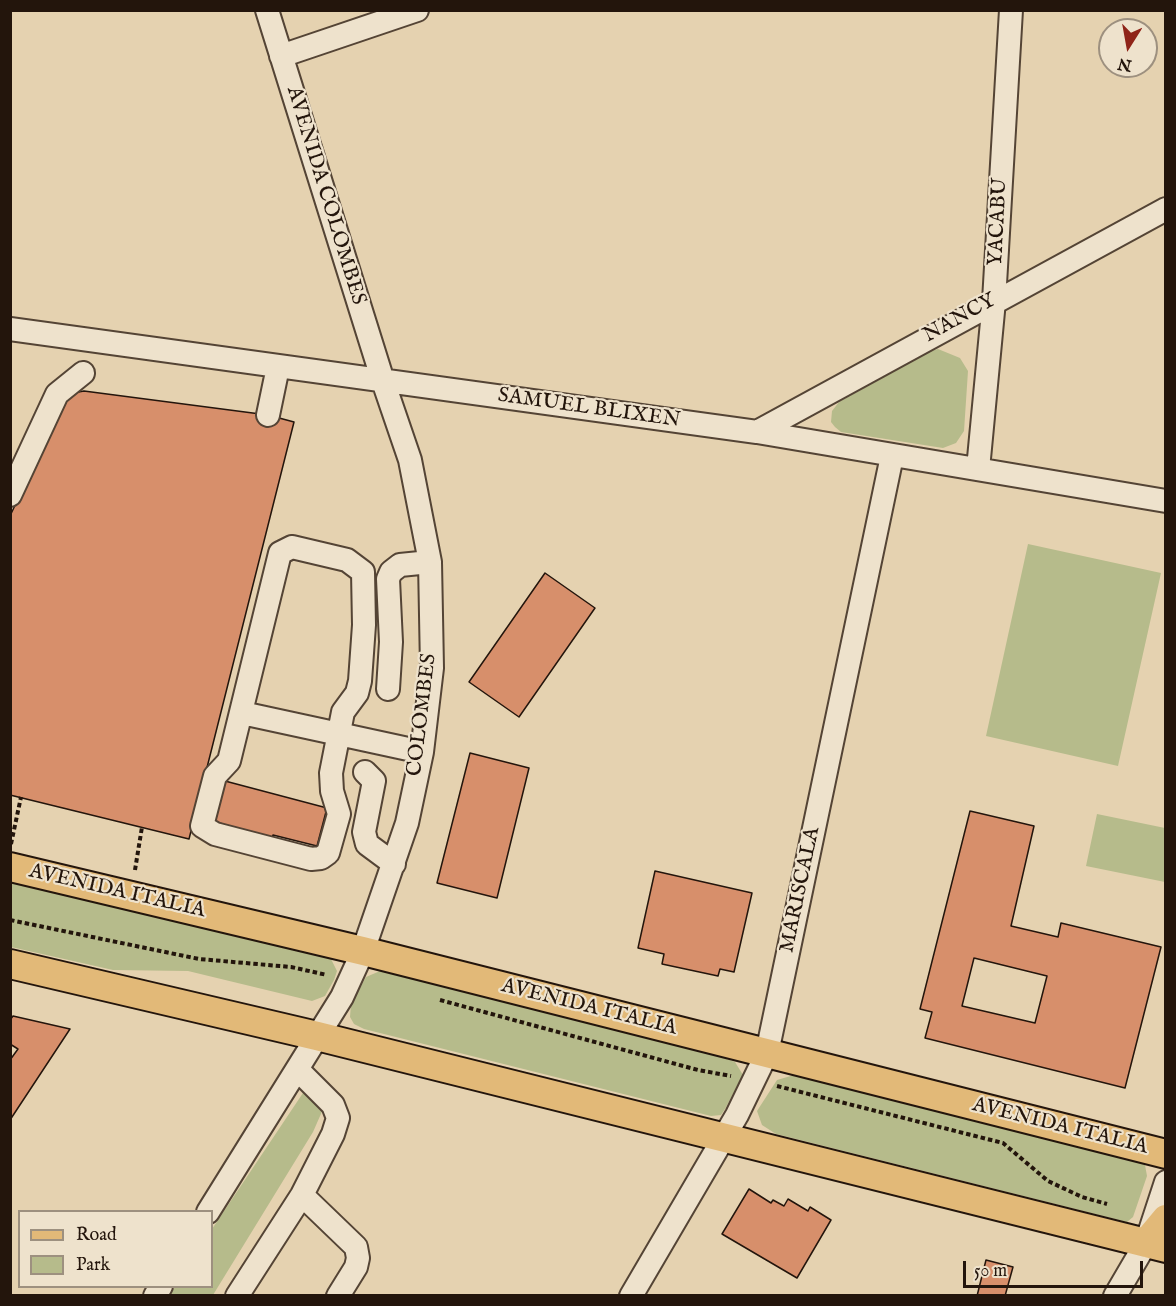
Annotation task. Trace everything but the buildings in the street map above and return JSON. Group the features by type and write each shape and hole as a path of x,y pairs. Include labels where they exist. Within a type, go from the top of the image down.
{"main road":[{"name":"AVENIDA ITALIA","path":"10,867 363,951 1166,1154"},
{"path":"10,964 317,1036 1156,1245 1166,1219"}],"street":[{"name":"AVENIDA COLOMBES","path":"267,10 383,381"},
{"path":"281,56 417,10"},
{"name":"YACABU","path":"978,469 994,301 1011,10"},
{"name":"NANCY","path":"757,432 1166,209"},
{"name":"SAMUEL BLIXEN","path":"10,329 757,432 1166,501"},
{"path":"10,495 57,394 84,382 94,341"},
{"path":"268,415 278,367"},
{"name":"COLOMBES","path":"209,1210 298,1070 350,981 363,951 407,823 422,752 432,668 430,562 410,460 383,381"},
{"name":"MARISCALA","path":"631,1296 724,1137 767,1053 892,456"},
{"path":"292,547 346,560 363,572 364,625 360,681 357,693 343,712 331,773 332,791 339,813 328,853 321,858 311,859 215,834 202,826 215,776 229,761 242,714 280,553 292,547"},
{"path":"388,689 391,642 388,579 400,565 430,562"},
{"path":"242,714 422,752"},
{"path":"365,772 374,781 364,832 367,844 394,864"},
{"path":"237,1296 302,1195 333,1134 338,1118 333,1105 298,1070"},
{"path":"1115,1296 1156,1245 1166,1182"},
{"path":"302,1195 356,1247 358,1258 356,1267 338,1296"}],"path":[{"path":"10,845 21,797"},
{"path":"137,859 142,827"},
{"path":"10,920 199,959 291,967 350,981"},
{"path":"435,999 698,1070 755,1080 1003,1143 1048,1181 1082,1197 1113,1206"}],"green space":[{"path":"938,349 960,358 968,371 964,431 956,443 943,448 841,432 831,422 832,411 839,402"},
{"path":"1028,544 1161,573 1118,766 986,736"},
{"path":"1097,814 1165,828 1165,882 1086,866"},
{"path":"11,882 331,959 337,971 325,996 312,1001 188,971 113,970 11,947"},
{"path":"380,971 718,1056 735,1062 743,1075 721,1115 711,1116 364,1029 354,1024 350,1017 351,1004 366,977"},
{"path":"794,1075 1137,1160 1145,1165 1147,1176 1133,1217 1127,1222 776,1134 762,1125 757,1111 777,1080"},
{"path":"307,1087 324,1107 313,1132 213,1295 169,1296 174,1288 213,1288 213,1228"}]}
